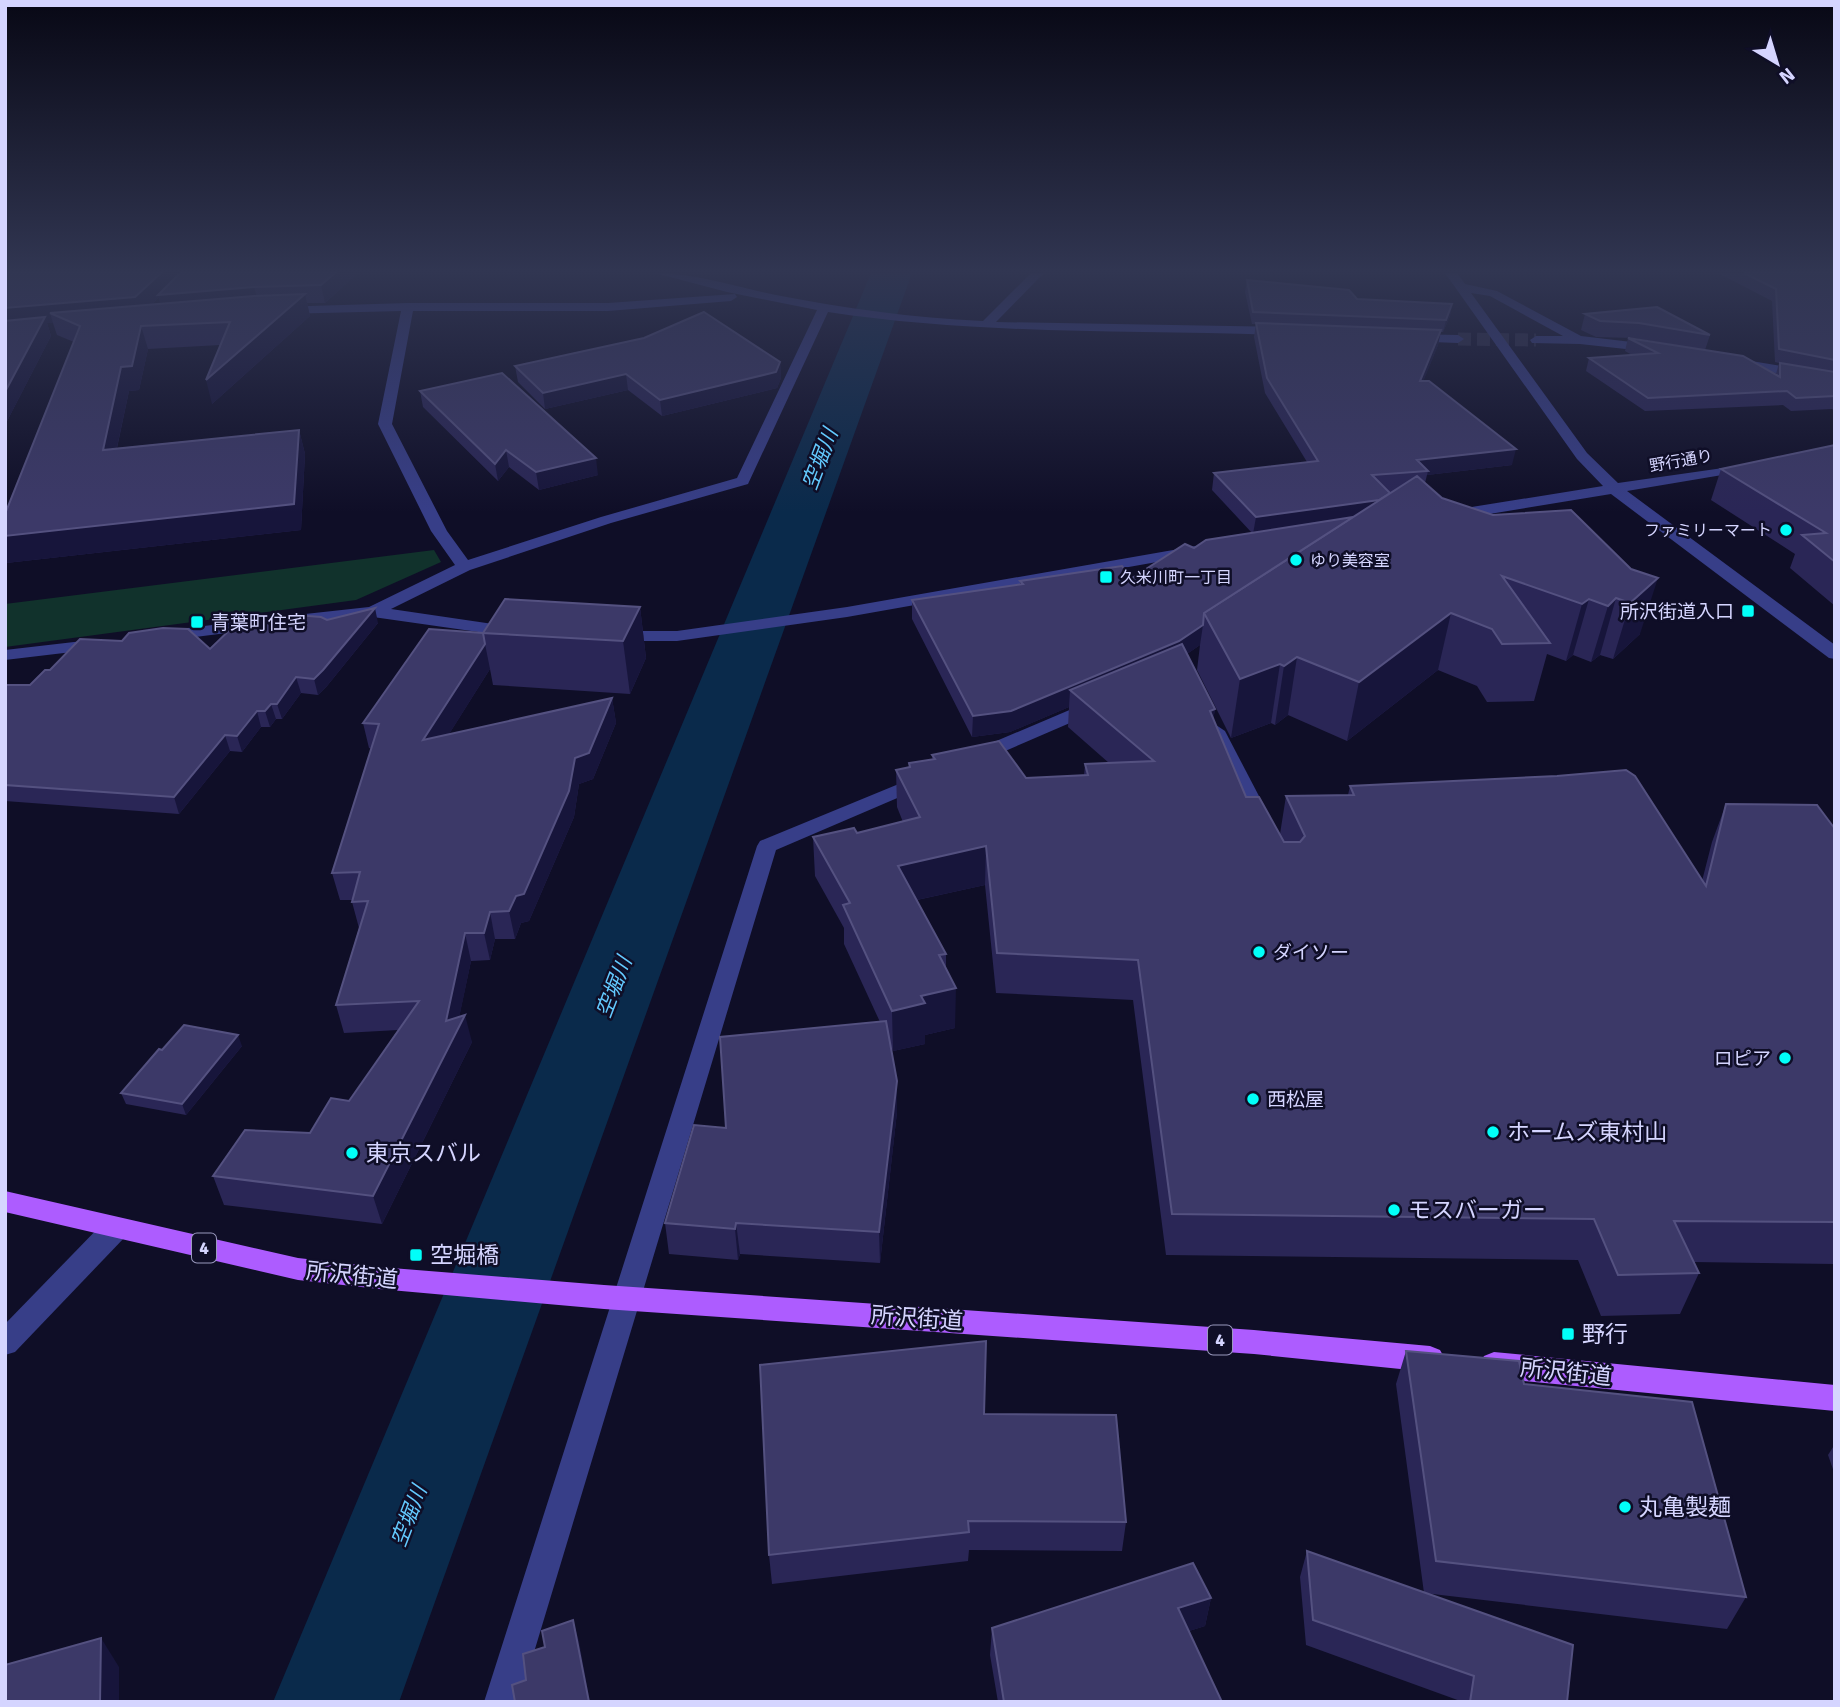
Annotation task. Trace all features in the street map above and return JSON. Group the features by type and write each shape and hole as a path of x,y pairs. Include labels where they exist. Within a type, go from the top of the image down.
{"main road":[{"name":"所沢街道","path":"5,1201 116,1229 298,1269 616,1298 1254,1342 1835,1398"}],"street":[{"path":"399,353 385,424 439,531 464,567"},
{"path":"373,612 464,567 606,520 743,481 806,353"},
{"path":"1507,353 1581,456 1616,490 1835,654"},
{"path":"1718,360 1835,379"},
{"name":"野行通り","path":"1442,516 1616,490 1756,465"},
{"path":"594,636 677,636 847,612 1211,548"},
{"path":"147,638 373,612 526,633"},
{"path":"5,655 120,642"},
{"path":"501,1702 616,1298 767,846 1107,700"},
{"path":"1208,715 1269,838"},
{"path":"5,1343 116,1229"}],"green space":[{"path":"434,550 441,562 356,600 5,647 5,604"}],"building":[{"path":"5,353 26,353 5,392"},
{"path":"69,353 135,353 132,366 121,367 103,450 299,430 294,504 5,536 5,514"},
{"path":"217,353 237,353 206,380"},
{"path":"576,353 766,353 780,362 776,372 660,400 626,374 543,393 515,366"},
{"path":"1262,353 1432,353 1420,381 1429,381 1516,449 1417,460 1428,471 1372,475 1390,493 1379,500 1256,517 1214,473 1318,461 1267,378"},
{"path":"1658,353 1722,353 1743,356 1780,377 1780,363 1835,372 1835,396 1796,398 1787,391 1648,398 1589,358"},
{"path":"1798,353 1835,353 1835,360"},
{"path":"502,373 596,458 536,472 506,450 495,464 420,391"},
{"path":"1835,445 1835,562 1802,535 1826,533 1721,469"},
{"path":"1417,476 1442,498 1493,515 1571,510 1631,569 1658,578 1630,603 1616,598 1608,606 1589,599 1582,604 1502,576 1550,643 1502,644 1492,629 1451,613 1359,682 1297,657 1284,666 1280,664 1240,679 1204,613"},
{"path":"1353,517 1204,613 1203,625 1179,641 1011,711 973,716 912,600 1122,566 1132,578 1185,544 1194,548 1206,540"},
{"path":"505,599 640,607 623,641 483,633"},
{"path":"375,608 314,679 296,677 277,704 271,704 265,711 257,711 237,736 225,735 174,797 5,785 5,685 30,685 45,670 50,670 80,639 122,641 129,633 163,628 188,629 210,649 241,619 266,616 293,618 296,615 327,620"},
{"path":"429,629 483,633 485,644 423,740 612,698 589,753 575,758 569,791 524,894 516,896 509,911 490,912 484,933 465,933 446,1021 465,1015 373,1196 213,1176 245,1130 310,1133 331,1098 349,1101 419,1001 336,1005 368,901 352,902 360,872 332,873 379,724 363,723"},
{"name":"ホームズ東村山","path":"1182,644 1215,709 1210,711 1246,797 1259,797 1284,842 1300,842 1305,836 1286,796 1354,795 1350,786 1626,770 1635,776 1706,886 1726,804 1817,805 1835,829 1835,1222 1674,1221 1699,1273 1618,1275 1594,1219 1172,1214 1138,960 997,953 986,846 898,866 946,954 939,955 956,988 921,996 925,1003 892,1011 843,905 850,903 813,837 854,828 857,833 920,817 896,770 910,767 909,763 935,759 932,755 999,741 1026,778 1088,775 1085,764 1154,761 1070,690"},
{"path":"886,1021 897,1081 879,1232 736,1223 735,1229 665,1223 694,1125 726,1128 720,1037"},
{"path":"184,1025 238,1035 182,1104 121,1093 159,1049 162,1050"},
{"path":"986,1341 984,1414 1116,1415 1126,1522 968,1521 969,1532 769,1555 760,1365"},
{"path":"1406,1351 1519,1361 1524,1384 1692,1402 1746,1597 1436,1561"},
{"path":"1307,1551 1573,1645 1567,1702 1470,1702 1474,1676 1313,1620"},
{"path":"1193,1563 1211,1598 1178,1608 1222,1702 1004,1702 992,1628"},
{"path":"573,1620 589,1702 515,1702 512,1685 526,1680 523,1654 545,1647 542,1631"},
{"path":"101,1638 100,1702 5,1702 5,1665"}],"waterway":[{"name":"空堀川","path":"336,1702 861,353"}],"place":[{"name":"ファミリーマート","path":"1786,530"},
{"name":"ゆり美容室","path":"1296,560"},
{"name":"久米川町一丁目","path":"1106,577"},
{"name":"所沢街道入口","path":"1748,611"},
{"name":"青葉町住宅","path":"197,622"},
{"name":"ダイソー","path":"1259,952"},
{"name":"ロピア","path":"1785,1058"},
{"name":"西松屋","path":"1253,1099"},
{"name":"ホームズ東村山","path":"1493,1132"},
{"name":"東京スバル","path":"352,1153"},
{"name":"モスバーガー","path":"1394,1210"},
{"name":"空堀橋","path":"416,1255"},
{"name":"野行","path":"1568,1334"},
{"name":"丸亀製麺","path":"1625,1507"}]}
